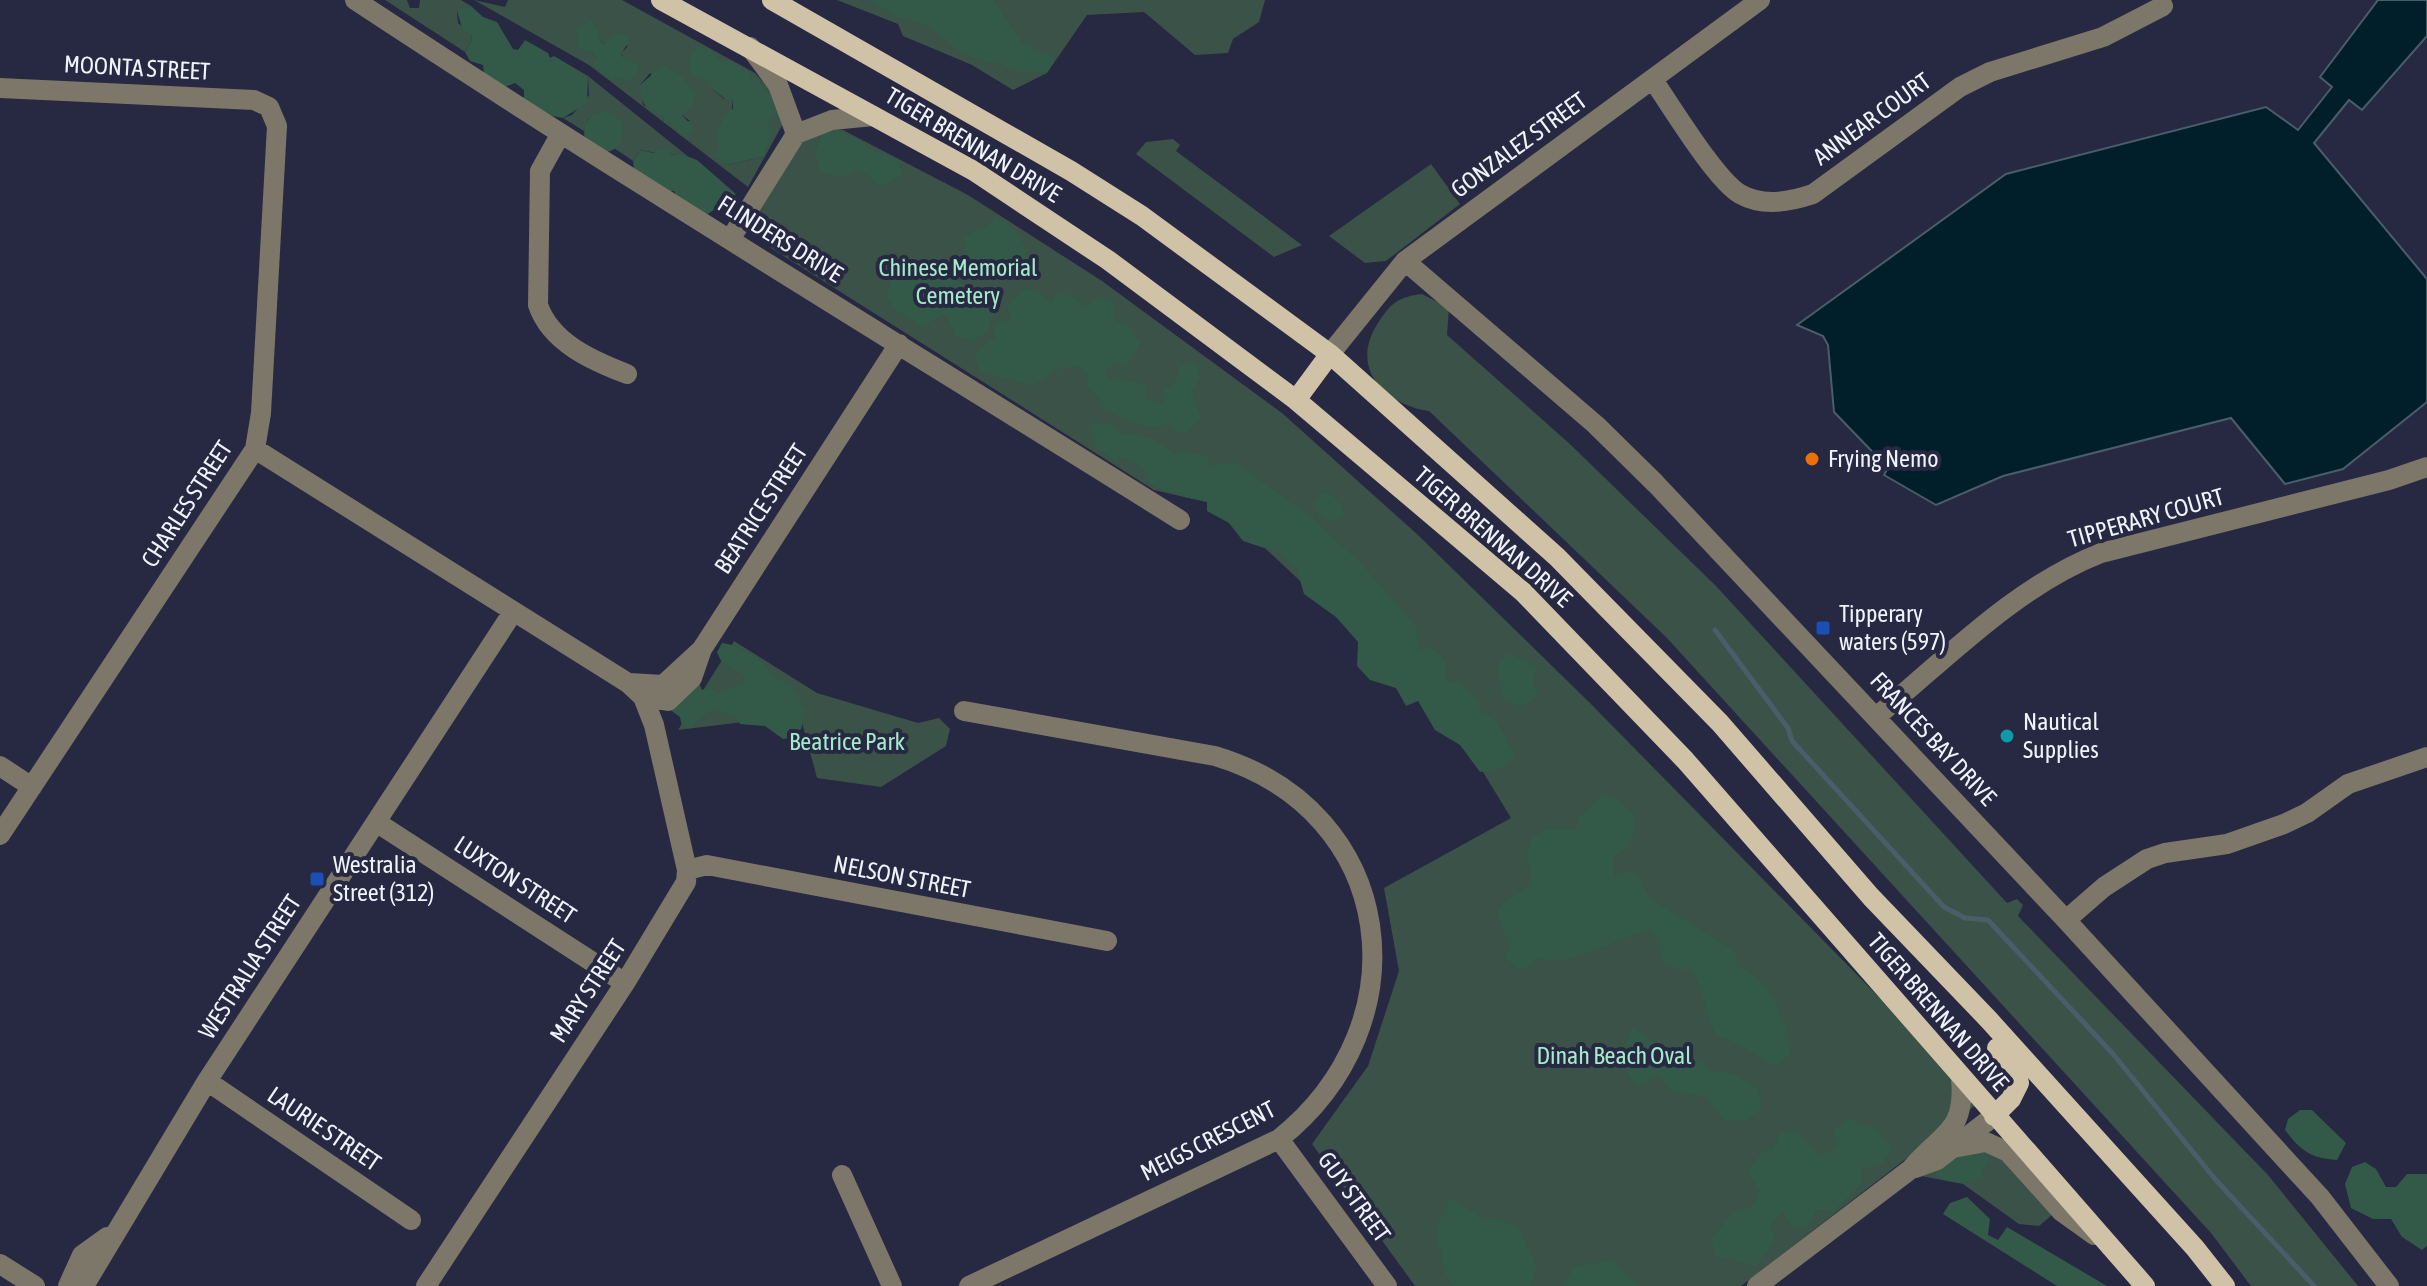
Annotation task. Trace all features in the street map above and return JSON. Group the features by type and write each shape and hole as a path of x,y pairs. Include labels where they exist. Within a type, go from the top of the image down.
{"main road":[{"name":"TIGER BRENNAN DRIVE","path":"661,0 974,171 1059,227 1172,305 1296,400 1523,592 1685,760 2145,1286"},
{"name":"TIGER BRENNAN DRIVE","path":"772,0 1071,171 1142,216 1330,354 1557,557 1720,723 1831,851 2195,1248 2225,1286"},
{"path":"1296,400 1330,354"},
{"path":"1831,851 1841,878 2012,1064 2019,1083 2011,1099 1994,1116"}],"street":[{"name":"FLINDERS DRIVE","path":"355,0 560,135 731,238 1180,520"},
{"name":"GONZALEZ STREET","path":"1330,354 1370,300 1405,261 1760,0"},
{"name":"ANNEAR COURT","path":"1653,80 1736,192 1763,201 1788,202 1813,194 1960,87 1990,72 2103,37 2163,6"},
{"path":"750,47 778,85 796,134"},
{"name":"MOONTA STREET","path":"0,88 254,100 269,107"},
{"name":"CHARLES STREET","path":"0,835 255,449 261,413 277,126 269,107"},
{"path":"731,238 796,134 832,120 873,116"},
{"path":"560,135 540,171 538,305 547,326 567,344 627,374"},
{"name":"FRANCES BAY DRIVE","path":"1405,261 1596,425 2066,920 2320,1197 2389,1286"},
{"name":"BEATRICE STREET","path":"651,701 702,649 899,344"},
{"path":"255,449 651,701 687,870"},
{"name":"TIPPERARY COURT","path":"1876,717 2030,591 2078,562 2101,553 2389,480 2427,467"},
{"name":"WESTRALIA STREET","path":"84,1286 207,1081 513,612"},
{"name":"MEIGS CRESCENT","path":"964,711 1237,762 1298,797 1323,822 1356,875 1367,903 1374,943 1373,983 1358,1036 1323,1098 1279,1139 969,1286"},
{"path":"2066,920 2104,887 2147,859 2165,853 2227,844 2284,824 2307,813 2348,784 2427,757"},
{"path":"0,766 32,787"},
{"name":"LUXTON STREET","path":"376,822 625,983"},
{"name":"NELSON STREET","path":"687,870 707,865 1107,941"},
{"name":"MARY STREET","path":"426,1286 625,983 682,891 687,870"},
{"path":"1757,1286 1911,1169 1960,1118 1961,1078"},
{"name":"LAURIE STREET","path":"207,1081 411,1220"},
{"path":"1911,1169 1937,1160 1994,1116"},
{"name":"GUY STREET","path":"1279,1139 1387,1286"},
{"path":"1953,1148 1986,1142 2008,1152 2062,1212 2110,1247"},
{"path":"842,1175 892,1286"},
{"name":"WESTRALIA STREET","path":"68,1286 82,1255 114,1232"},
{"path":"0,1264 35,1286"}],"green space":[{"path":"385,0 407,0 410,8 419,8 420,0 461,0 471,6 457,12 458,23 471,33 472,40 465,52"},
{"path":"474,0 505,7 508,0 622,0 755,73 775,95 785,120 748,187 589,65","holes":["611,39 628,46 621,53 625,60 596,57 592,52 599,41 604,44","650,73 690,121 664,122 663,116 643,105 640,85","711,83 765,122 763,157 726,165 733,99 724,99 711,88"]},
{"path":"837,0 1265,0 1259,22 1233,39 1228,53 1195,55 1144,12 1087,15 1047,73 1013,90 972,65 903,36 898,24"},
{"path":"871,0 994,0 1023,44 1056,58 1047,73 1019,72 1000,64 982,62 957,50 929,27 895,16"},
{"path":"471,6 483,17 497,22 513,49 518,50 525,40 548,53 550,58 554,56 588,76 587,103 563,118 553,116 524,101 524,90 515,83 505,87 484,73 483,65 470,61 465,52 472,40 471,34 463,31 457,11"},
{"path":"592,20 600,33 599,41 604,44 616,32 631,38 621,54 626,60 637,63 640,70 630,82 618,78 612,81 592,66 596,57 592,52 578,48 576,28"},
{"path":"698,46 709,49 723,62 729,61 751,73 749,78 756,78 771,96 777,114 766,122 773,131 763,157 726,165 716,157 719,146 716,133 726,113 733,109 733,99 725,99 711,88 711,83 690,75 690,56"},
{"path":"663,65 681,75 696,94 692,106 682,115 694,128 688,137 681,136 671,123 664,123 663,116 648,109 641,96 640,85"},
{"path":"588,76 690,158 678,153 671,156 641,150 633,161 614,148 624,134 588,119 584,131 563,118 572,115 589,95"},
{"path":"604,112 618,118 624,132 618,146 604,152 590,146 584,132 590,118"},
{"name":"Dinah Beach Oval","path":"830,128 843,130 968,195 1102,281 1282,413 1418,535 1590,703 1981,1101 1741,1286 1415,1286 1312,1144 1368,1066 1399,971 1384,888 1511,818 1455,726 1219,505 1154,490 771,248 758,228 761,203 803,138"},
{"path":"824,131 849,135 868,148 898,160 903,175 881,187 859,169 844,178 820,172 815,151"},
{"path":"1173,139 1180,145 1176,151 1302,245 1274,257 1136,154 1146,142"},
{"path":"658,149 669,150 671,156 678,153 697,160 736,194 708,214 680,205 674,191 653,191 635,176 633,161 641,150 654,153"},
{"path":"1431,164 1460,204 1386,261 1365,263 1329,236"},
{"path":"996,216 1015,231 1026,249 1029,265 1019,274 998,266 979,272 965,258 965,237 988,225"},
{"name":"Chinese Memorial Cemetery","path":"918,260 987,295 994,314 987,332 972,341 957,337 945,314 922,327 897,311 887,299 890,277"},
{"path":"1025,288 1040,292 1052,303 1055,295 1071,295 1085,306 1100,297 1113,303 1115,320 1132,329 1140,344 1127,367 1119,363 1104,370 1109,378 1139,382 1146,387 1147,399 1162,404 1164,390 1174,383 1180,366 1195,360 1201,376 1192,392 1201,417 1189,432 1176,432 1168,424 1142,426 1102,409 1098,398 1087,388 1088,376 1079,366 1051,371 1047,378 1031,386 980,371 974,358 987,341 996,340 992,332 998,321 1010,321 1007,307"},
{"path":"1422,294 1449,308 1447,335 1571,445 1717,587 2007,903 2017,899 2023,905 2018,916 2268,1175 2358,1286 2251,1286 2211,1233 1666,637 1429,411 1412,407 1385,392 1369,368 1367,354 1370,339 1391,306 1401,299"},
{"path":"1094,422 1113,424 1120,434 1134,433 1149,438 1175,454 1183,450 1206,456 1211,465 1235,462 1312,517 1362,564 1416,626 1419,650 1431,647 1446,660 1447,680 1460,682 1481,704 1480,712 1496,720 1516,756 1506,767 1480,772 1460,745 1435,730 1418,701 1406,706 1396,688 1370,680 1357,666 1358,642 1336,617 1304,594 1297,570 1280,553 1243,541 1229,523 1207,511 1207,501 1184,497 1178,491 1170,493 1151,485 1142,467 1121,457 1114,460 1096,448 1089,430"},
{"path":"1321,493 1331,494 1343,506 1343,518 1331,522 1320,516 1313,506"},
{"name":"Beatrice Park","path":"734,641 817,693 918,723 939,718 950,729 946,746 881,787 817,778 800,715 678,730"},
{"path":"722,643 751,654 764,664 772,676 792,685 806,711 801,729 794,737 783,739 765,726 740,724 735,716 711,710 691,728 682,727 680,717 669,709 699,683 702,690 711,688 718,693 744,683 743,675 722,663 717,652"},
{"path":"1509,653 1538,667 1533,682 1539,697 1520,707 1502,698 1496,666"},
{"path":"1603,793 1619,799 1635,815 1633,835 1628,845 1613,856 1614,877 1627,871 1638,875 1650,898 1735,951 1738,965 1767,988 1777,1004 1781,1021 1787,1025 1790,1055 1775,1066 1718,1037 1694,976 1689,969 1676,969 1661,962 1659,939 1649,930 1564,960 1538,958 1525,968 1516,968 1502,955 1511,948 1496,913 1506,900 1532,885 1527,853 1531,840 1545,830 1577,829 1577,819"},
{"path":"1633,1027 1662,1048 1665,1056 1674,1050 1703,1061 1708,1070 1733,1073 1759,1089 1762,1109 1746,1121 1724,1120 1706,1097 1671,1091 1659,1076 1637,1087 1618,1059"},
{"path":"2300,1110 2312,1110 2346,1143 2337,1160 2307,1152 2285,1130 2288,1119"},
{"path":"1849,1119 1876,1129 1893,1149 1883,1163 1862,1170 1861,1185 1834,1211 1817,1210 1806,1229 1791,1227 1783,1212 1770,1227 1777,1237 1757,1266 1715,1256 1711,1238 1733,1213 1754,1205 1760,1190 1747,1173 1762,1151 1773,1149 1779,1133 1798,1133 1820,1155 1837,1148 1833,1129"},
{"path":"1989,1152 2003,1158 2053,1214 2039,1226 2019,1224 1963,1184 1921,1176 1963,1154"},
{"path":"1983,1153 1990,1159 1982,1173 1984,1178 1960,1183 1936,1176 1936,1169 1949,1165 1949,1162 1966,1154"},
{"path":"2365,1162 2376,1169 2386,1187 2396,1187 2407,1174 2427,1174 2427,1246 2422,1250 2402,1237 2391,1219 2373,1219 2351,1208 2345,1184 2352,1167"},
{"path":"1967,1197 1990,1219 1988,1235 1998,1240 2007,1227 2107,1286 2057,1286 1943,1214 1950,1203"},
{"path":"1450,1198 1486,1220 1497,1218 1518,1227 1537,1265 1531,1286 1453,1286 1444,1272 1440,1247 1437,1246 1437,1225"},
{"path":"1612,1261 1640,1286 1562,1286 1574,1266"}],"water":[{"path":"2378,0 2427,0 2427,36 2362,110 2349,100 2314,143 2427,279 2427,402 2343,469 2285,484 2231,418 2003,476 1936,505 1884,475 1888,468 1834,412 1828,345 1823,336 1797,325 2006,174 2266,107 2298,130 2332,87 2320,77"}],"waterway":[{"path":"1715,630 1788,728 1792,741 1944,907 1965,918 1988,920 2113,1054 2215,1179 2314,1286"}],"place":[{"name":"Frying Nemo","path":"1812,459"},
{"name":"Tipperary waters (597)","path":"1823,628"},
{"name":"Nautical Supplies","path":"2007,736"},
{"name":"Westralia Street (312)","path":"317,879"}]}
